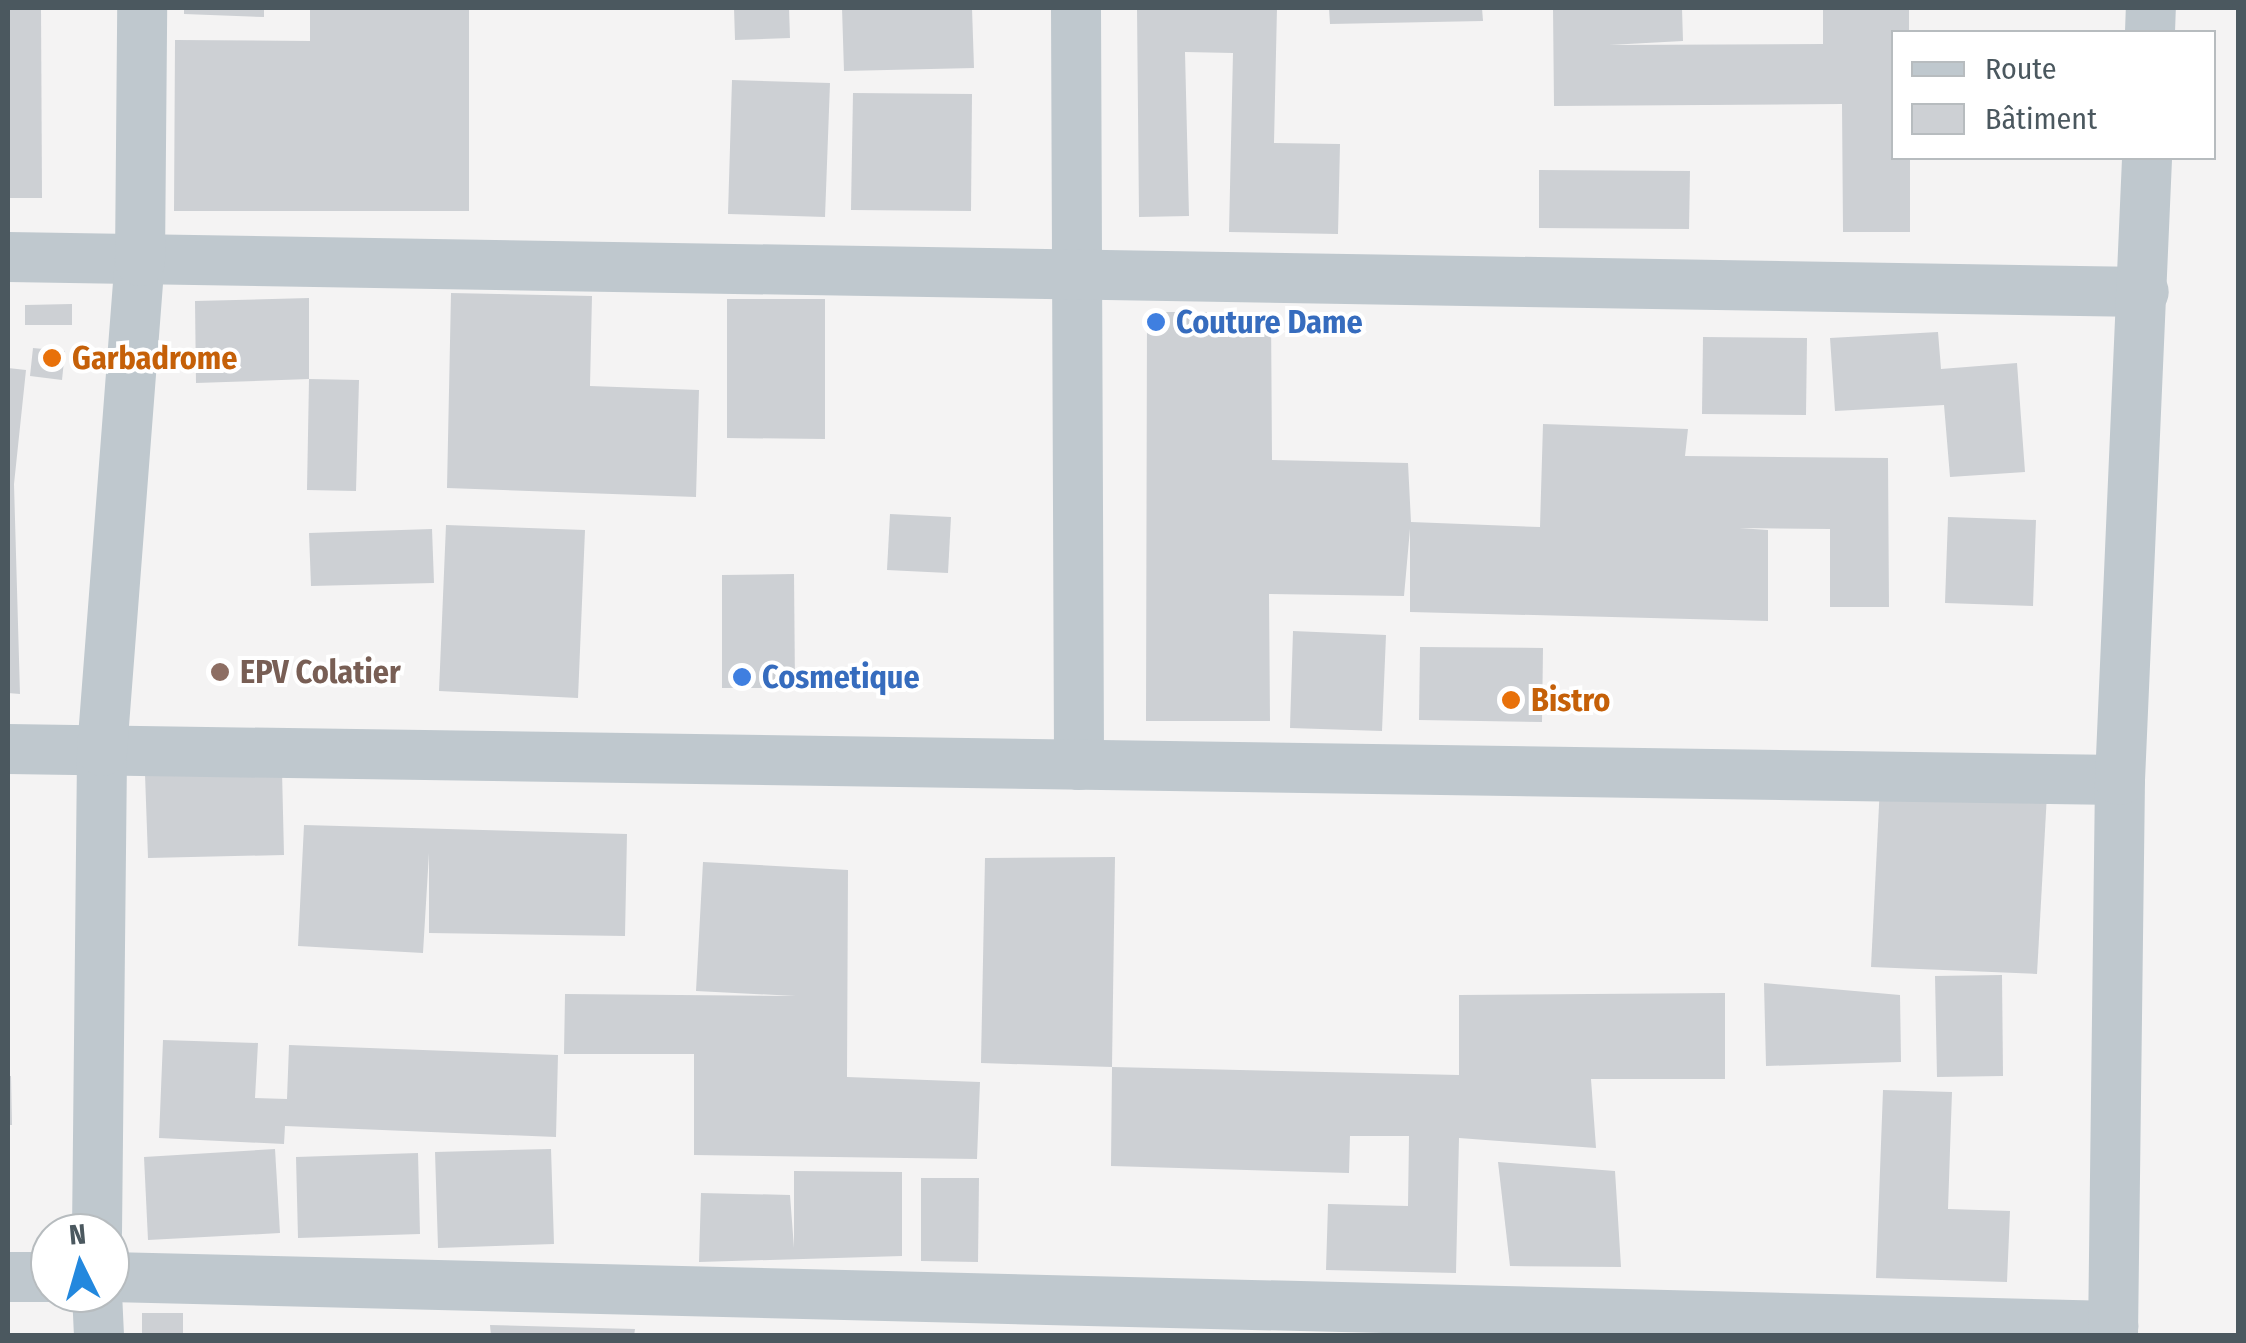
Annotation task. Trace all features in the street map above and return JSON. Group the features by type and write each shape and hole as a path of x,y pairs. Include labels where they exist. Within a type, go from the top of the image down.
{"street":[{"path":"96,1213 102,752 140,261 142,8"},
{"path":"1076,8 1079,764"},
{"path":"130,1277 1312,1323 2113,1331 2120,780 2147,160"},
{"path":"8,257 2144,292"},
{"path":"8,748 2120,780"}],"building":[{"path":"8,8 41,8 42,198 8,198"},
{"path":"184,8 264,8 264,17 184,14"},
{"path":"310,8 469,8 469,211 174,211 175,40 310,41"},
{"path":"734,8 789,8 790,38 735,40"},
{"path":"842,8 972,8 974,68 844,71"},
{"path":"1137,8 1277,8 1274,143 1340,144 1338,234 1229,232 1233,53 1185,52 1189,216 1139,217"},
{"path":"1329,8 1482,8 1483,21 1330,24"},
{"path":"1553,8 1682,8 1683,41 1609,45 1823,44 1823,8 1909,8 1909,30 1891,30 1891,160 1910,160 1910,232 1843,232 1842,104 1554,106"},
{"path":"732,80 830,83 825,217 728,214"},
{"path":"853,93 972,94 971,211 851,210"},
{"path":"1539,170 1690,171 1689,229 1539,228"},
{"path":"451,293 592,296 590,386 699,390 696,497 447,488"},
{"path":"309,298 309,379 196,383 195,301"},
{"path":"727,299 825,299 825,439 727,438"},
{"path":"72,304 72,325 25,325 25,305"},
{"path":"1147,312 1271,312 1272,460 1408,463 1411,522 1540,527 1543,424 1688,429 1685,456 1888,458 1889,607 1830,607 1830,529 1739,528 1768,530 1768,621 1410,612 1410,529 1404,596 1269,594 1270,721 1146,721"},
{"path":"1938,332 1941,369 2017,363 2025,472 1950,477 1944,405 1835,411 1830,338"},
{"path":"1703,337 1807,338 1806,415 1702,414"},
{"path":"33,348 65,351 62,380 30,376"},
{"path":"8,368 26,370 14,484 20,694 8,693"},
{"path":"309,379 359,380 356,491 307,490"},
{"path":"890,514 951,517 948,573 887,570"},
{"path":"1948,517 2036,520 2033,606 1945,603"},
{"path":"446,525 585,530 578,698 439,691"},
{"path":"432,529 434,583 311,586 309,533"},
{"path":"794,574 795,688 722,688 722,575"},
{"path":"1293,631 1386,635 1382,731 1290,728"},
{"path":"1420,647 1543,648 1542,722 1419,720"},
{"path":"282,771 284,855 148,858 145,774"},
{"path":"1880,785 2047,794 2037,974 1871,967"},
{"path":"304,825 627,834 625,936 429,933 429,853 423,953 298,946"},
{"path":"1115,857 1112,1067 981,1063 985,858"},
{"path":"703,862 848,870 847,1077 980,1082 977,1159 694,1155 694,1054 564,1054 565,994 796,996 696,991"},
{"path":"2002,975 2003,1076 1937,1077 1935,976"},
{"path":"1764,983 1900,995 1901,1062 1766,1066"},
{"path":"1725,993 1725,1079 1591,1079 1596,1148 1459,1138 1456,1273 1326,1270 1328,1204 1408,1206 1409,1136 1350,1136 1349,1173 1111,1166 1112,1067 1459,1075 1459,995"},
{"path":"163,1040 258,1043 255,1098 287,1099 289,1045 558,1055 556,1137 285,1126 284,1144 159,1138"},
{"path":"11,1076 12,1125 8,1125"},
{"path":"1883,1090 1952,1092 1948,1209 2010,1211 2007,1282 1876,1278"},
{"path":"275,1149 280,1233 148,1240 144,1157"},
{"path":"551,1149 554,1244 438,1248 435,1152"},
{"path":"418,1153 420,1234 298,1238 296,1157"},
{"path":"1498,1162 1615,1171 1621,1267 1510,1266"},
{"path":"794,1171 902,1172 902,1256 699,1262 701,1193 790,1195 794,1248"},
{"path":"921,1178 979,1178 978,1262 921,1261"},
{"path":"142,1313 183,1313 183,1336 142,1336"},
{"path":"490,1325 635,1329 634,1336 491,1336"}],"place":[{"name":"Couture Dame","path":"1156,322"},
{"name":"Garbadrome","path":"52,358"},
{"name":"EPV Colatier","path":"220,672"},
{"name":"Cosmetique","path":"742,677"},
{"name":"Bistro","path":"1511,700"}]}
